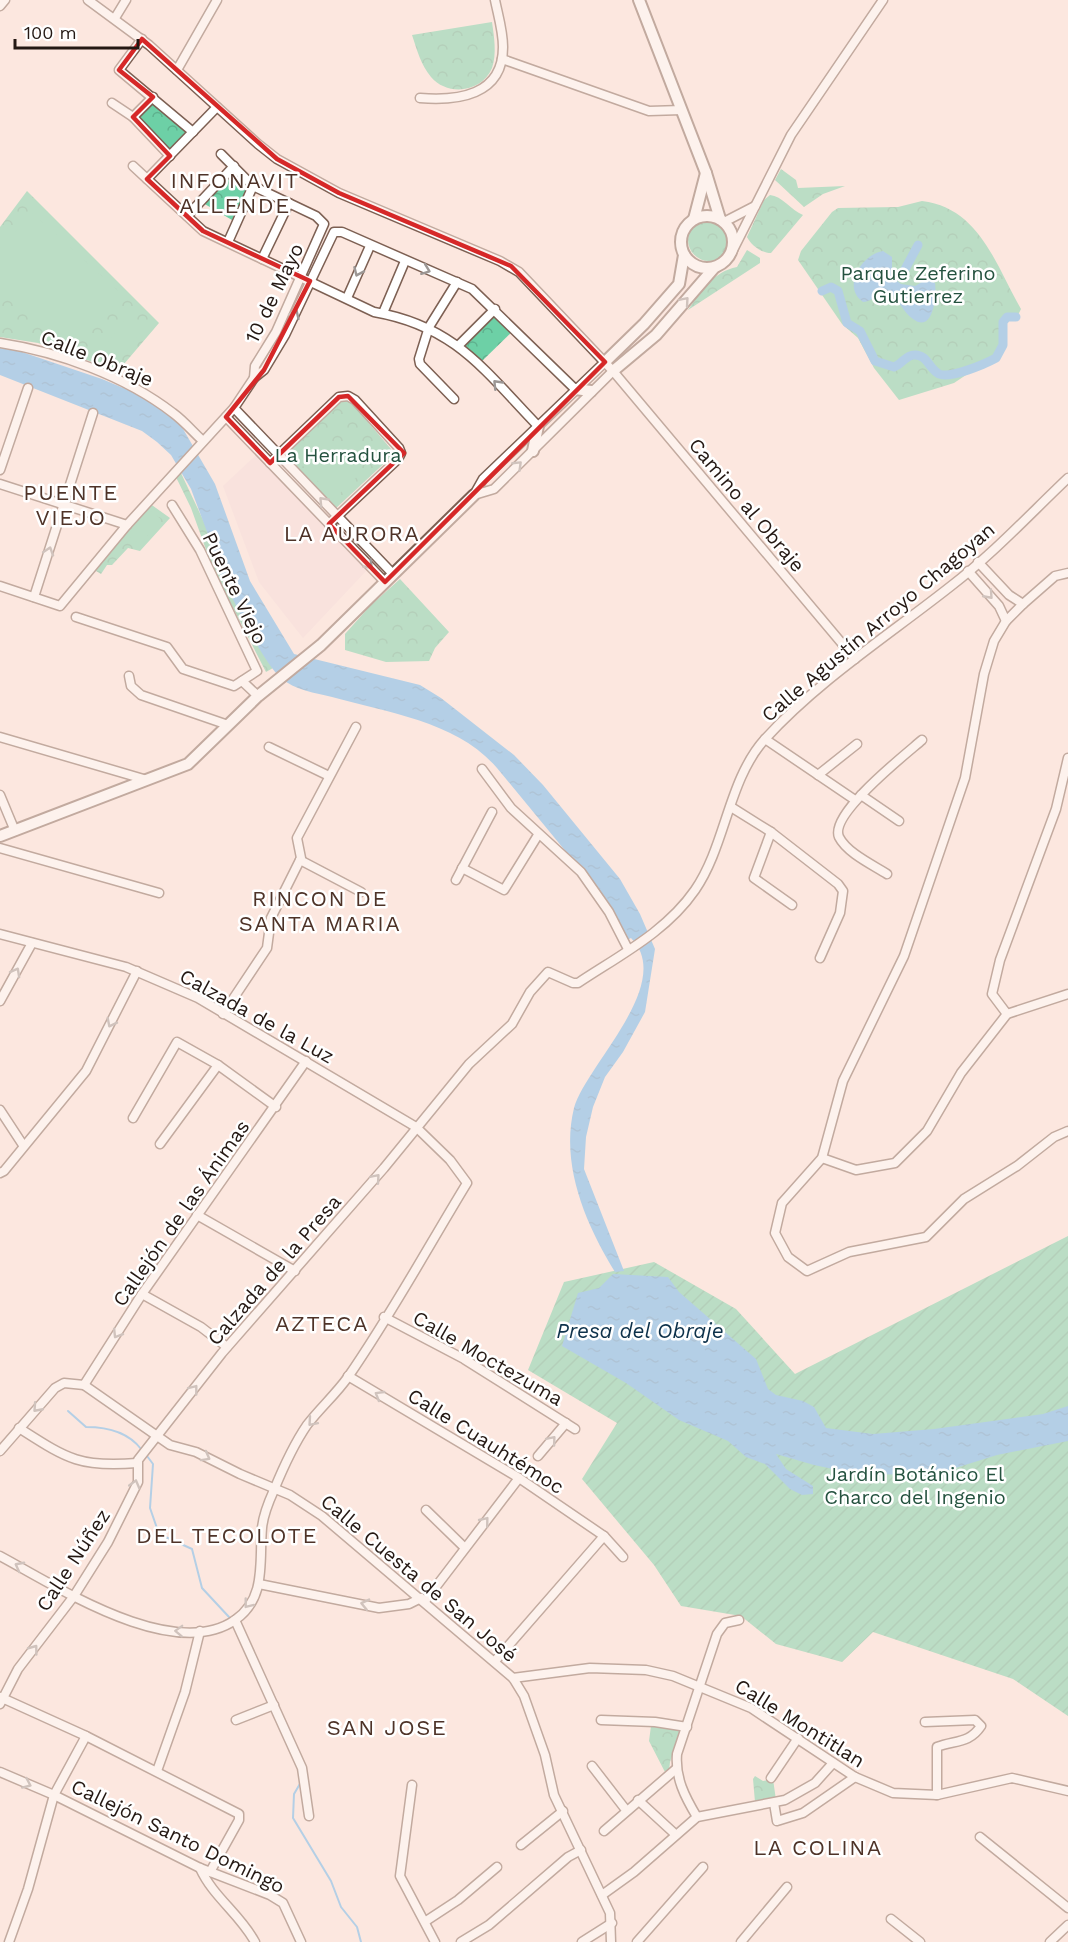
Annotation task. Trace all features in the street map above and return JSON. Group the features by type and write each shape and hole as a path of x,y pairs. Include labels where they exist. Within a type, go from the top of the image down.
{"main road":[{"path":"613,371 656,335 714,268 725,262 732,252 734,241 731,231 722,220 639,0"},
{"path":"605,362 644,324 679,284 684,255 681,234 694,219 706,173"},
{"path":"694,219 703,216 722,220"},
{"path":"684,255 692,264 703,268 714,268"},
{"path":"613,371 615,364 644,334 644,324"},
{"path":"575,389 591,391"},
{"path":"533,451 538,426"},
{"path":"0,836 188,764 258,696 318,647 474,495"}],"street":[{"path":"0,6 4,0"},
{"name":"Camino al Obraje","path":"88,0 142,39 258,144 308,177 339,194 511,266 613,371 855,659"},
{"path":"115,18 126,0"},
{"path":"177,70 217,0"},
{"path":"420,98 445,100 467,97 489,82 501,59 503,47 495,0"},
{"path":"732,252 791,135 883,0"},
{"path":"142,39 119,70 153,96 193,132"},
{"path":"501,59 649,111 682,110"},
{"path":"133,117 153,96"},
{"path":"112,103 133,117 170,156"},
{"path":"147,179 217,107"},
{"path":"221,154 253,186 289,203 262,259"},
{"path":"133,166 203,231 382,313 429,327 459,345 538,426"},
{"path":"187,216 234,166"},
{"path":"228,242 253,186"},
{"name":"10 de Mayo","path":"289,203 316,216 324,224 306,279"},
{"path":"722,220 756,205"},
{"name":"10 de Mayo","path":"34,597 60,606 127,525 234,408 254,378 264,370 306,279 334,232 342,232 370,246"},
{"path":"347,298 370,246 472,289 575,389"},
{"path":"382,313 405,261"},
{"path":"454,399 420,364 419,359 429,327 457,282"},
{"path":"459,345 495,309"},
{"name":"Calle Obraje","path":"0,343 38,349 110,377 151,397 175,414 203,441"},
{"path":"474,495 483,479 605,362"},
{"path":"474,495 494,489 613,371"},
{"path":"0,470 28,388"},
{"path":"270,463 339,397 348,396 355,400 401,453 398,459 329,524"},
{"path":"234,408 338,516 389,578"},
{"path":"0,586 34,597 93,413"},
{"path":"226,417 329,524 389,578"},
{"name":"Calle Agustín Arroyo Chagoyan","path":"548,972 573,983 578,982 654,934 696,889 748,763 765,739 855,659 968,571 1068,478"},
{"path":"0,484 127,525"},
{"name":"Puente Viejo","path":"172,505 200,550 257,671 242,681"},
{"path":"978,562 1009,595 1023,604"},
{"path":"968,571 999,606 1006,621"},
{"path":"1068,573 1055,576 1023,604 1006,621 994,641 984,674 962,789 904,956 843,1081 822,1158 782,1203 775,1233 788,1257 807,1271 849,1252 926,1237 964,1200 1017,1166 1054,1137 1068,1131"},
{"path":"76,617 167,646 183,669 234,686 242,681 258,696"},
{"path":"129,676 131,686 141,695 228,725"},
{"path":"223,1014 264,954 271,918 300,860 297,838 356,727"},
{"path":"0,737 147,780"},
{"path":"765,739 818,775 899,821"},
{"path":"887,874 846,846 838,836 839,829 858,798 922,740"},
{"path":"818,775 857,744"},
{"path":"269,747 329,776"},
{"path":"1007,1014 992,994 997,971 1056,809 1068,758"},
{"path":"482,769 501,796 538,835 581,872 609,912 630,948"},
{"path":"0,795 15,831"},
{"path":"731,807 771,832 838,884 843,891 840,913 820,958"},
{"path":"456,880 492,812"},
{"path":"771,832 754,878 792,905"},
{"path":"462,868 504,890 538,835"},
{"path":"0,848 159,893"},
{"path":"300,860 361,892"},
{"name":"Calzada de la Luz","path":"0,934 137,971 181,989 416,1127 450,1160 467,1183 384,1317"},
{"path":"0,1001 32,942"},
{"path":"0,1173 86,1071 137,971"},
{"name":"Calzada de la Presa","path":"158,1435 228,1347 384,1168 469,1064 512,1024 530,992 548,972"},
{"path":"822,1158 856,1170 895,1163 927,1131 961,1073 1007,1014 1068,994"},
{"path":"133,1118 177,1042 218,1065 276,1107"},
{"name":"Callejón de las Ánimas","path":"84,1385 142,1294 276,1107 306,1061"},
{"path":"160,1144 218,1065"},
{"path":"0,1110 23,1145"},
{"path":"197,1215 295,1271"},
{"path":"142,1294 201,1328 228,1347"},
{"path":"0,1556 74,1596 144,1627 200,1631 235,1620 252,1601 259,1584 263,1559 263,1520 275,1487 308,1424 348,1376 384,1317"},
{"name":"Calle Moctezuma","path":"384,1317 464,1359 575,1429"},
{"name":"Calle Cuauhtémoc","path":"348,1376 519,1478 604,1536 623,1557"},
{"path":"0,1451 55,1388 64,1383 84,1385"},
{"name":"Calle Cuesta de San José","path":"84,1385 170,1444 196,1452 275,1487 322,1516 423,1599 513,1678 524,1696 545,1755 554,1795 602,1895 612,1923 611,1942"},
{"path":"538,1456 566,1423"},
{"path":"19,1428 71,1460 107,1466 137,1463 158,1435"},
{"name":"Calle Núñez","path":"1,1700 18,1669 74,1596 96,1562 138,1482 137,1463"},
{"path":"259,1584 379,1608 409,1604 423,1599 519,1478"},
{"path":"426,1510 464,1547"},
{"path":"495,1661 604,1536"},
{"path":"235,1620 302,1768 309,1816"},
{"path":"697,1818 681,1787 676,1768 677,1754 702,1686 709,1655 717,1634 725,1623 739,1620"},
{"path":"157,1772 185,1692 200,1631"},
{"name":"Calle Montitlan","path":"513,1678 591,1668 618,1668 646,1670 702,1686 751,1708 855,1777 893,1794 937,1795 1012,1778 1068,1791"},
{"path":"1,1700 86,1736 239,1814 239,1820 210,1872"},
{"path":"236,1720 274,1705"},
{"path":"601,1720 655,1722 687,1727"},
{"path":"925,1722 975,1720 981,1726 974,1737 958,1744 937,1747 937,1795"},
{"path":"9,1942 28,1889 54,1795 86,1736"},
{"path":"771,1778 798,1738"},
{"path":"602,1895 634,1872 675,1834 697,1818 785,1800 815,1783 833,1763"},
{"path":"592,1766 626,1810"},
{"path":"604,1831 676,1768"},
{"name":"Callejón Santo Domingo","path":"0,1772 54,1795 200,1868 270,1895 283,1903 301,1942"},
{"path":"774,1803 777,1821 803,1813 855,1777"},
{"path":"412,1785 400,1876 426,1921 435,1942"},
{"path":"639,1800 675,1834"},
{"path":"521,1845 563,1811"},
{"path":"980,1837 1068,1908"},
{"path":"461,1942 489,1924 568,1857 581,1850"},
{"path":"426,1921 458,1900 497,1867"},
{"path":"200,1868 207,1885 249,1931 255,1942"},
{"path":"637,1942 703,1868"},
{"path":"741,1942 787,1887"},
{"path":"891,1919 920,1942"},
{"path":"582,1942 612,1923"},
{"path":"1050,1942 1068,1925"}],"highlighted area":[{"path":"142,39 277,159 339,193 511,266 605,362 385,582 329,524 404,453 348,396 339,397 270,463 226,417 264,370 310,281 203,231 147,179 170,156 133,117 153,97 119,70"}],"shaded area":[{"path":"257,454 368,569 303,638 259,582 223,486"}],"green space":[{"path":"492,22 495,45 494,63 481,82 473,87 455,89 438,83 431,77 422,62 412,35"},
{"path":"155,98 190,132 171,150 134,116"},
{"path":"235,168 249,186 232,220 203,203"},
{"path":"781,169 796,180 798,188 845,186 823,194 804,207 775,180"},
{"path":"27,191 159,323 118,371 38,343 0,337 0,227"},
{"path":"770,195 779,198 803,215 771,253 757,248 747,237 764,200"},
{"name":"Parque Zeferino Gutierrez","path":"922,201 942,206 958,215 972,227 994,258 1021,309 1018,315 1005,322 1006,343 998,361 975,369 954,383 899,400 874,368 858,338 842,324 798,260 801,251 832,212 838,208 898,207"},
{"path":"33,213 123,295 71,352 0,288 0,248"},
{"path":"709,219 724,225 730,240 724,255 709,261 694,255 688,240 694,225"},
{"path":"747,250 760,258 760,263 688,310 703,289 715,278 737,267"},
{"path":"495,309 515,329 481,362 459,345"},
{"path":"124,321 140,333 118,362 102,350"},
{"name":"La Herradura","path":"341,401 350,401 391,449 391,457 334,510 282,453"},
{"path":"319,428 361,473 334,499 291,453"},
{"path":"180,471 273,668 266,672 213,569 191,508 175,475"},
{"path":"149,503 170,518 140,551 128,548 112,565 107,565 101,574 96,571 94,567"},
{"path":"147,508 161,519 140,545 126,534"},
{"path":"400,579 449,632 435,648 429,661 386,662 345,650 345,634 370,606"},
{"name":"Jardín Botánico El Charco del Ingenio","path":"1068,1236 1068,1716 1013,1679 873,1632 842,1662 776,1644 741,1616 681,1606 654,1565 582,1479 617,1423 528,1370 564,1282 654,1262 736,1309 795,1374"},
{"path":"651,1726 681,1730 669,1771 666,1774 649,1741"},
{"path":"755,1776 763,1781 773,1779 776,1800 755,1802 753,1779"}],"water":[{"path":"883,251 892,257 892,277 901,284 915,286 927,279 935,283 932,312 925,322 913,319 890,292 883,292 863,302 857,296 854,280 857,272 868,258"},
{"path":"0,348 22,352 102,379 147,398 179,422 215,484 250,581 294,654 420,685 441,698 514,755 543,785 620,879 640,914 655,949 645,1012 623,1052 605,1077 593,1107 586,1137 584,1169 624,1271 615,1272 594,1235 578,1194 570,1151 574,1108 582,1090 624,1024 636,1000 643,978 642,956 631,938 627,940 600,893 497,768 481,752 463,740 421,721 305,690 281,678 254,640 213,560 212,545 191,489 171,455 142,431 0,375"},
{"name":"Presa del Obraje","path":"613,1274 668,1277 679,1292 756,1359 768,1389 776,1395 803,1401 814,1407 826,1428 873,1434 934,1429 1043,1414 1068,1406 1068,1441 997,1455 933,1475 857,1474 776,1454 786,1469 813,1486 813,1494 802,1495 790,1489 765,1464 746,1457 728,1441 679,1420 626,1383 562,1346 578,1293 599,1288"}],"waterway":[{"path":"903,273 918,245"},
{"path":"822,291 831,287 838,291 847,323 860,331 875,361 894,367 909,356 918,355 925,359 936,372 944,375 968,370 996,358 1003,345 1003,322 1007,317 1016,317"},
{"path":"68,1411 86,1427 116,1432 130,1438 141,1449"},
{"path":"147,1456 153,1464 150,1508 159,1534 192,1549 202,1588 229,1617"},
{"path":"280,1726 288,1746"},
{"path":"301,1782 294,1794 293,1818 331,1881 341,1907 357,1927 361,1942"}],"district":[{"name":"INFONAVIT ALLENDE","path":"235,192"},
{"name":"PUENTE VIEJO","path":"71,504"},
{"name":"LA AURORA","path":"352,533"},
{"name":"RINCON DE SANTA MARIA","path":"320,910"},
{"name":"AZTECA","path":"322,1323"},
{"name":"DEL TECOLOTE","path":"227,1535"},
{"name":"SAN JOSE","path":"387,1727"},
{"name":"LA COLINA","path":"818,1847"}]}
